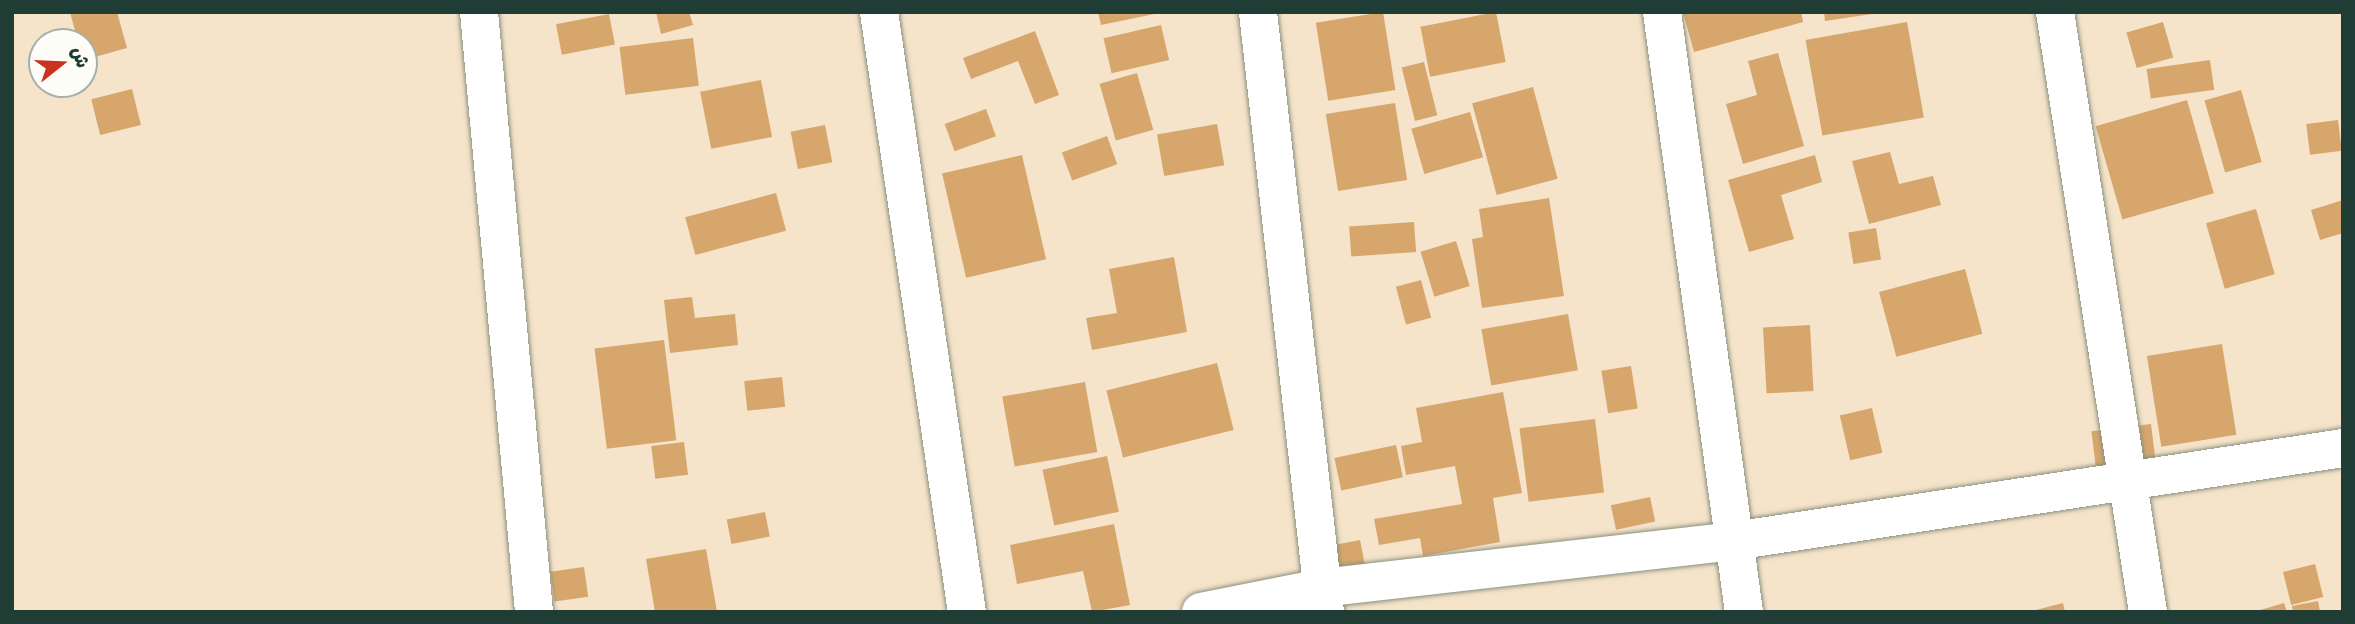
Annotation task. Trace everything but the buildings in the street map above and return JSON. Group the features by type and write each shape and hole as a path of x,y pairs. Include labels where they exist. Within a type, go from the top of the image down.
{"street":[{"path":"479,12 534,612"},
{"path":"879,12 967,612"},
{"path":"1258,12 1323,600"},
{"path":"1662,12 1744,612"},
{"path":"2055,12 2148,612"},
{"path":"1201,612 1323,600 1734,541 2343,448"}]}
